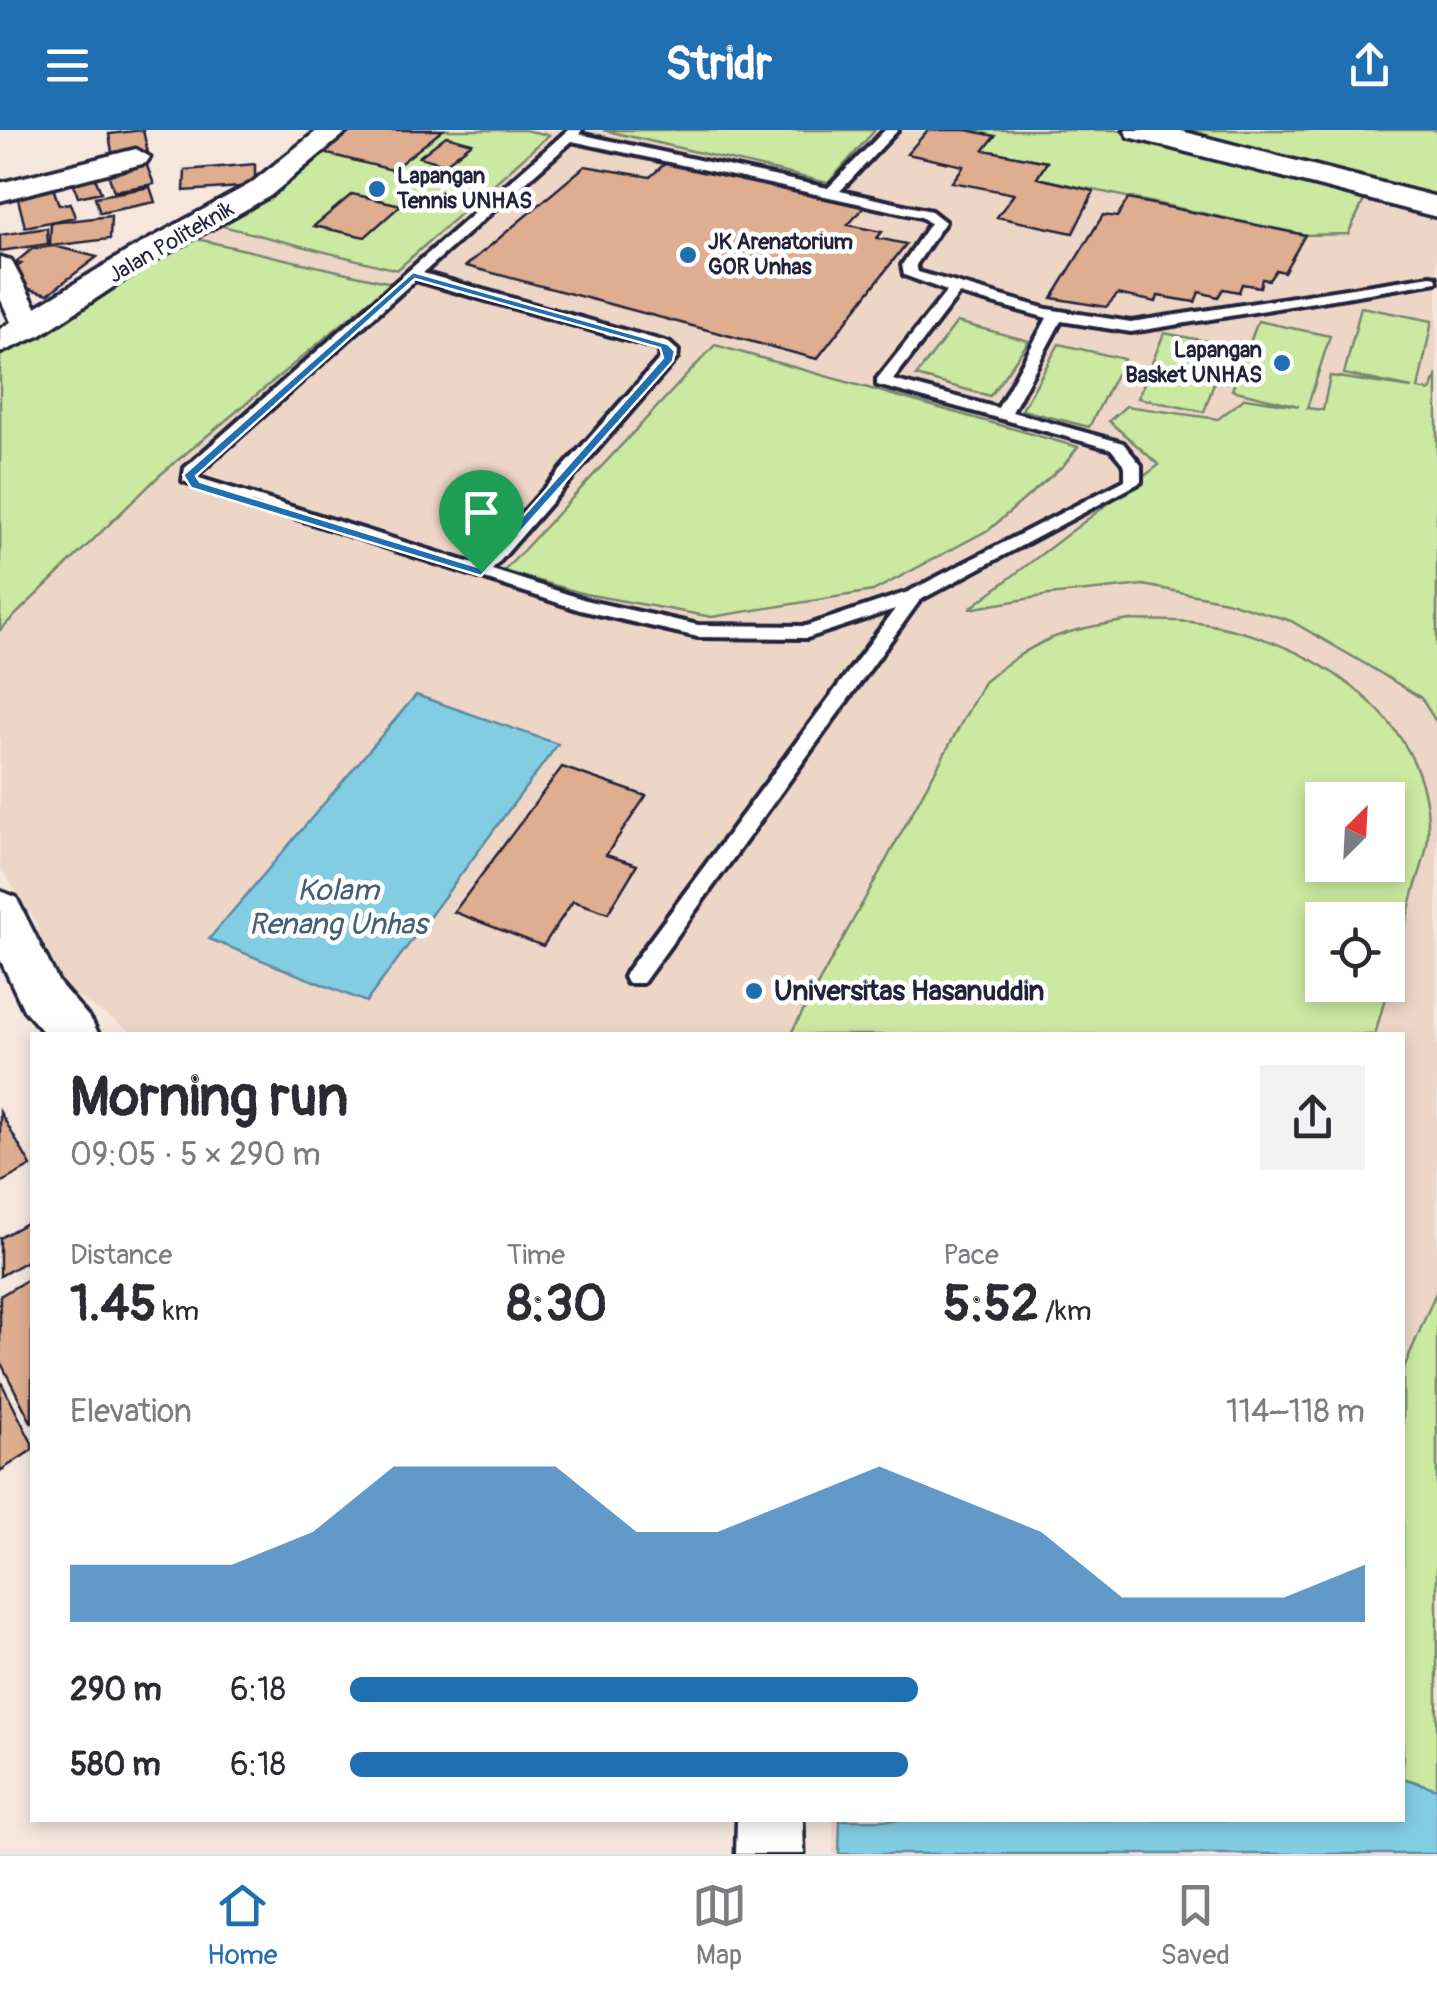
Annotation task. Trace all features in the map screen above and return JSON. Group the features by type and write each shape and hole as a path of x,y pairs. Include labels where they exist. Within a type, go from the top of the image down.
{"street":[{"name":"Jalan Politeknik","path":"0,343 138,258 260,190 335,130"},
{"path":"1140,130 1437,207"},
{"path":"0,192 136,157"},
{"path":"0,266 30,328"},
{"path":"0,909 41,996 72,1032"},
{"path":"770,1822 770,1854"}],"lane":[{"path":"830,194 892,130"},
{"path":"956,289 883,382 1117,446 1133,464 1134,482 914,596 808,632 698,630 586,606 195,485 190,478 190,472 573,133 934,218 938,222 908,270 911,275 1056,316 1131,327 1431,280"},
{"path":"413,275 664,346 670,351 669,358 481,572"},
{"path":"1002,415 1056,316"},
{"path":"635,977 914,596"}],"shaded area":[{"name":"Universitas Hasanuddin","path":"343,130 1437,130 1437,1854 833,1854 833,1822 1405,1822 1405,1032 132,1032 76,996 50,968 36,922 0,867 0,348"}],"green space":[{"name":"Lapangan Tennis UNHAS","path":"343,130 524,130 549,135 397,270 218,225"},
{"path":"603,130 875,130 828,183"},
{"path":"967,130 1117,130 1367,194 1348,234 1305,235 1037,178 1047,162 984,150"},
{"path":"1181,130 1437,130 1437,196"},
{"path":"188,237 391,283 160,475 0,630 0,348"},
{"path":"1361,307 1432,321 1418,389 1431,391 1437,374 1437,723 1421,698 1291,621 1226,601 1143,585 969,609 1159,465 1109,421 1126,406 1218,419 1245,398 1299,406 1232,390 1258,321 1330,336 1307,408 1323,410 1330,376 1412,388 1344,374"},
{"path":"957,322 1029,341 990,396 916,376"},
{"path":"1164,333 1227,345 1204,412 1138,398"},
{"path":"1059,344 1124,359 1089,427 1022,410"},
{"path":"715,345 1078,447 1064,465 990,529 873,591 712,617 585,594 504,571"},
{"path":"1130,620 1191,622 1233,630 1275,643 1316,663 1353,687 1385,717 1409,752 1424,792 1427,843 1405,924 1405,902 1305,902 1305,1002 1384,1002 1376,1032 792,1032 984,682 1051,638"},
{"path":"1437,1290 1437,1789 1405,1779 1405,1365"}],"water":[{"name":"Kolam Renang Unhas","path":"416,695 558,744 366,1002 209,939"},
{"path":"1405,1779 1437,1789 1437,1854 839,1854 840,1822 1405,1822"}],"building":[{"path":"143,130 148,153 113,158 109,134"},
{"path":"350,130 443,130 392,170 320,152"},
{"path":"928,130 967,130 995,136 984,150 1047,162 1037,178 1094,191 1073,233 997,217 1014,194 952,182 964,166 907,154"},
{"path":"446,136 472,143 445,164 419,157"},
{"name":"JK Arenatorium GOR Unhas","path":"669,160 865,206 848,225 882,232 877,238 906,244 817,359 466,266 585,166 650,177"},
{"path":"145,161 154,184 114,191 106,168"},
{"path":"255,164 255,186 184,191 185,170"},
{"path":"92,171 101,192 78,197 70,175"},
{"path":"51,182 59,205 70,203 75,217 25,227 16,191"},
{"path":"150,187 155,202 100,213 95,197"},
{"path":"352,194 401,205 365,237 314,226"},
{"path":"1128,199 1305,235 1284,272 1276,270 1269,280 1262,279 1260,287 1242,284 1239,292 1223,289 1218,297 1199,292 1195,302 1158,296 1156,302 1118,294 1106,307 1052,298 1103,215 1117,217"},
{"path":"111,216 110,239 50,246 51,223"},
{"path":"47,228 48,244 0,251 0,235"},
{"path":"54,246 97,257 48,294 14,285 8,274 21,264 15,263 32,249"},
{"path":"562,767 646,796 606,855 637,865 608,913 573,901 543,946 454,912"},
{"path":"0,1112 30,1167 0,1183"},
{"path":"30,1221 30,1259 0,1276 0,1238"},
{"path":"30,1278 30,1420 0,1361 0,1296"},
{"path":"0,1380 30,1439 30,1451 0,1471"}],"place":[{"name":"Lapangan Tennis UNHAS","path":"377,189"},
{"name":"JK Arenatorium GOR Unhas","path":"688,255"},
{"name":"Lapangan Basket UNHAS","path":"1282,363"},
{"name":"Universitas Hasanuddin","path":"754,991"}],"route":[{"path":"413,275 664,346 670,351 669,358 481,572 195,485 190,472 413,275"}]}
